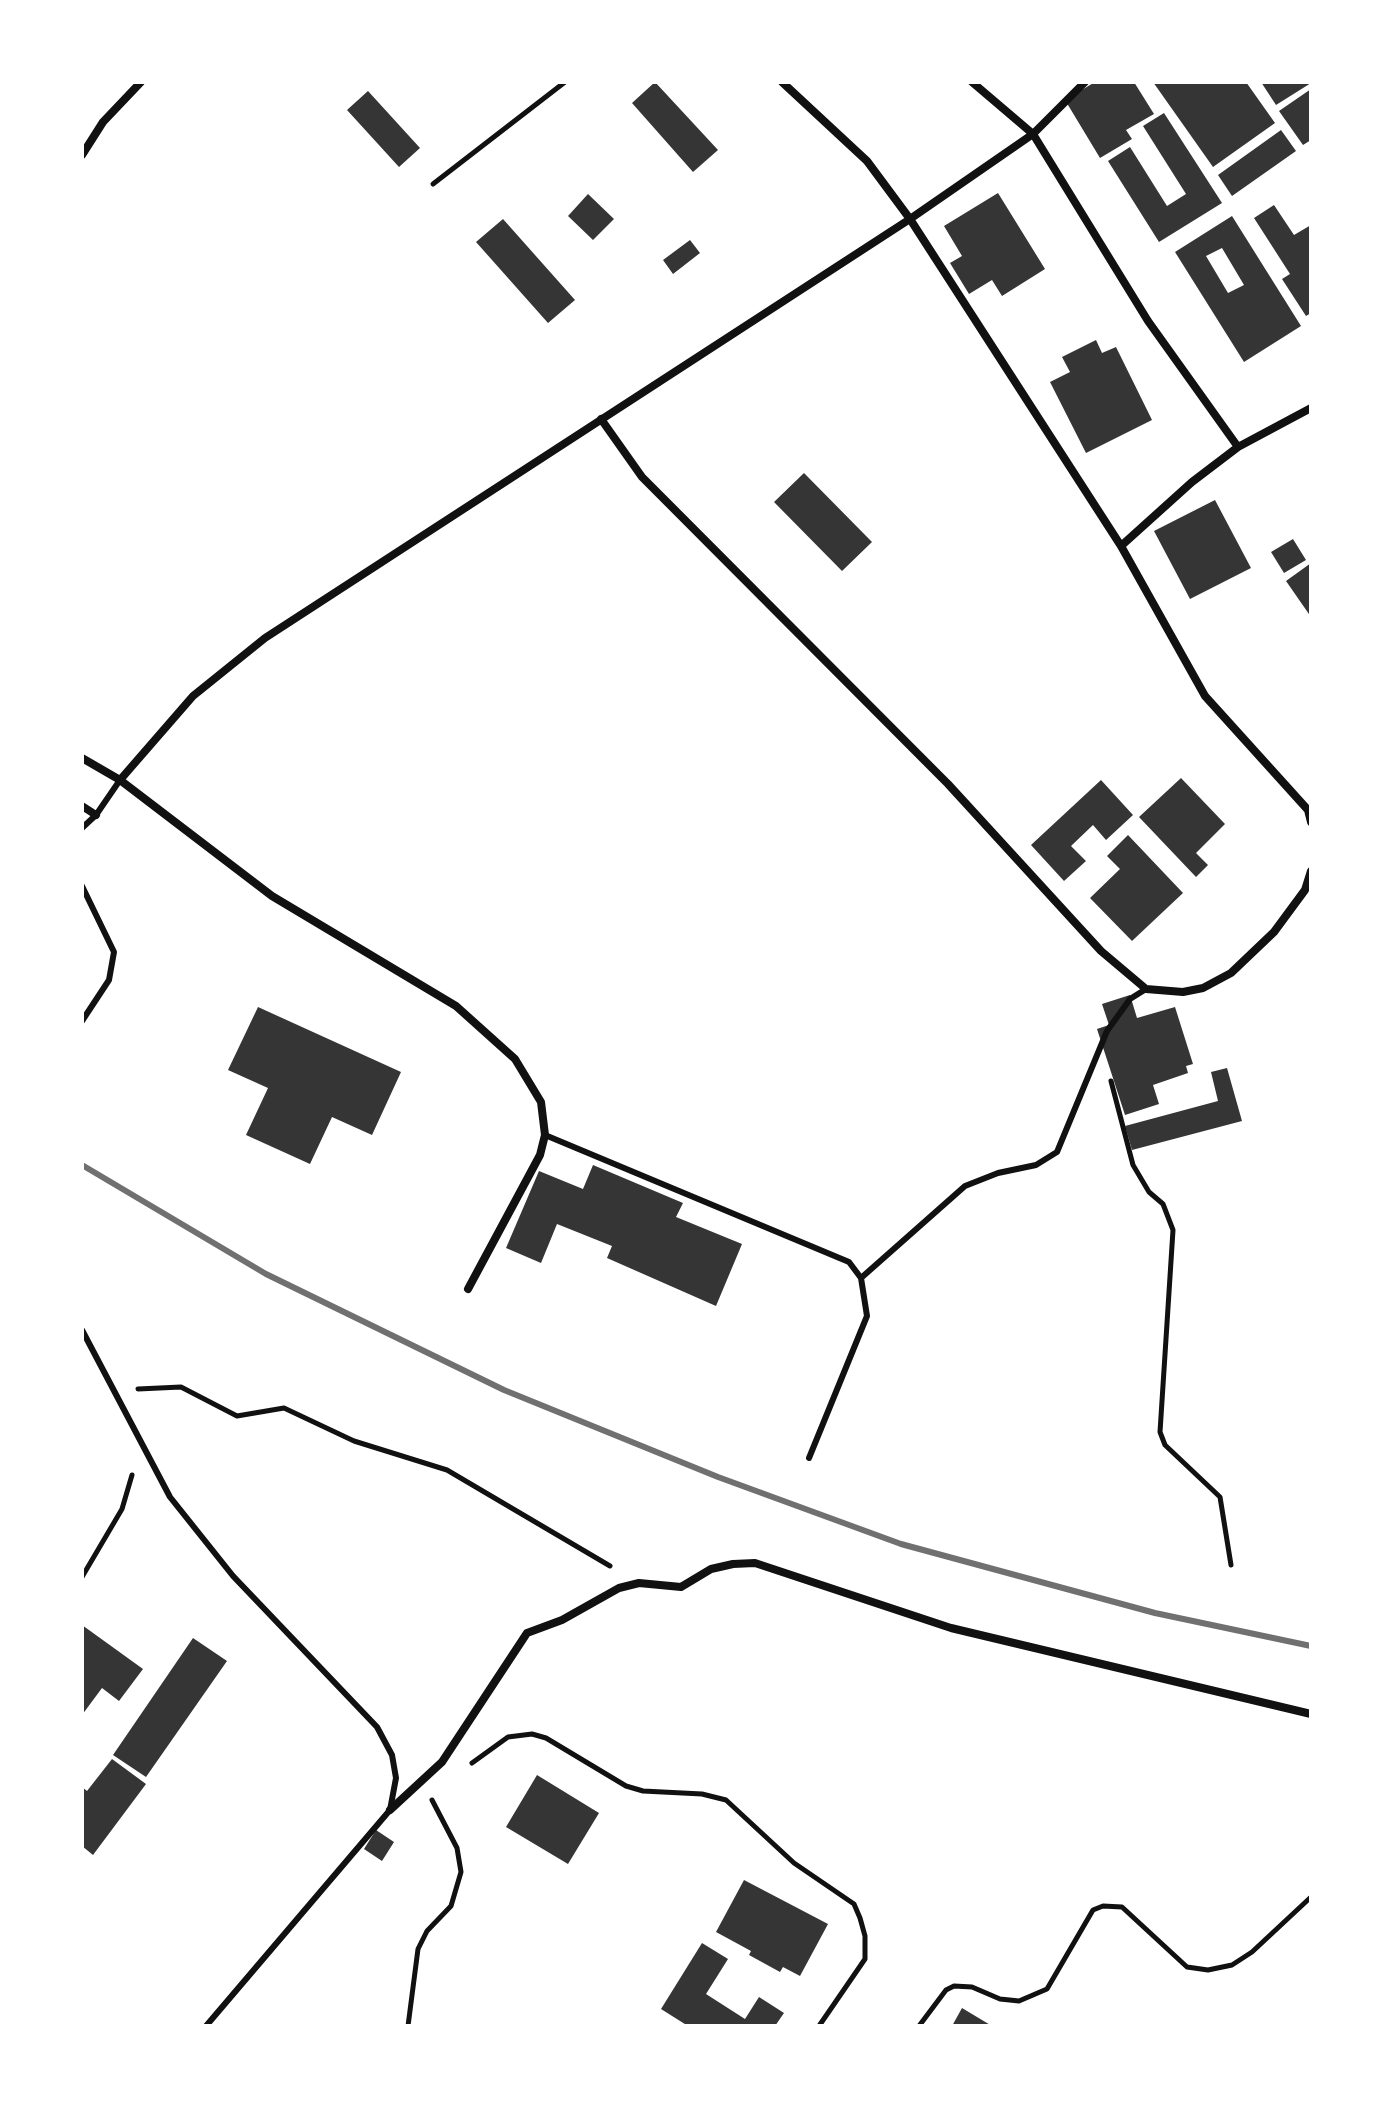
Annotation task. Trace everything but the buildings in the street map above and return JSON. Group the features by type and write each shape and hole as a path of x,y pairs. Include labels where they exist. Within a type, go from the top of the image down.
{"street":[{"path":"82,155 103,122 141,82"},
{"path":"782,82 859,153 910,219 1121,546 1205,696 1310,811 1311,822"},
{"path":"972,82 1033,134 1148,321 1238,447"},
{"path":"120,780 217,674 412,540 910,219 1033,134 1085,82"},
{"path":"1121,546 1192,482 1238,447 1311,408"},
{"path":"601,419 652,488 948,784 1101,951 1146,989 1193,990 1231,973 1274,932 1305,890 1311,871"},
{"path":"82,758 120,780 272,896 456,1006 515,1059 541,1102 545,1135 540,1155 468,1289"},
{"path":"82,806 96,815"},
{"path":"390,1810 423,1783 449,1752 527,1633 562,1620 619,1588 639,1583 681,1587 711,1569 733,1564 755,1563 951,1628 1311,1714"}],"lane":[{"path":"82,828 96,815 120,780"},
{"path":"82,886 114,952 109,980 82,1021"},
{"path":"861,1278 965,1186 998,1173 1036,1165 1057,1152 1118,1013 1130,999 1146,989"},
{"path":"545,1135 849,1262 861,1278 867,1316 809,1458"},
{"path":"82,1330 170,1497 233,1576 377,1727 392,1755 396,1778 390,1810 206,2026"}],"path":[{"path":"433,184 565,82"},
{"path":"1102,1045 1133,1165 1149,1192 1163,1204 1173,1230 1160,1432 1165,1445 1220,1497 1231,1565"},
{"path":"113,1390 181,1387 237,1416 284,1408 354,1441 447,1470 620,1569"},
{"path":"82,1577 122,1509 141,1443"},
{"path":"462,1769 508,1737 532,1734 546,1738 626,1786 661,1794 702,1794 726,1800 794,1863 854,1904 860,1918 865,1936 865,1959 819,2026"},
{"path":"408,2026 418,1949 427,1931 451,1906 461,1872 457,1848 423,1783"},
{"path":"919,2026 946,1990 954,1986 972,1987 1000,1999 1019,2001 1047,1989 1093,1910 1103,1906 1122,1907 1187,1967 1208,1970 1232,1965 1252,1952 1311,1897"}],"railway":[{"path":"82,1165 266,1274 504,1390 718,1477 901,1544 1155,1613 1311,1646"}]}
